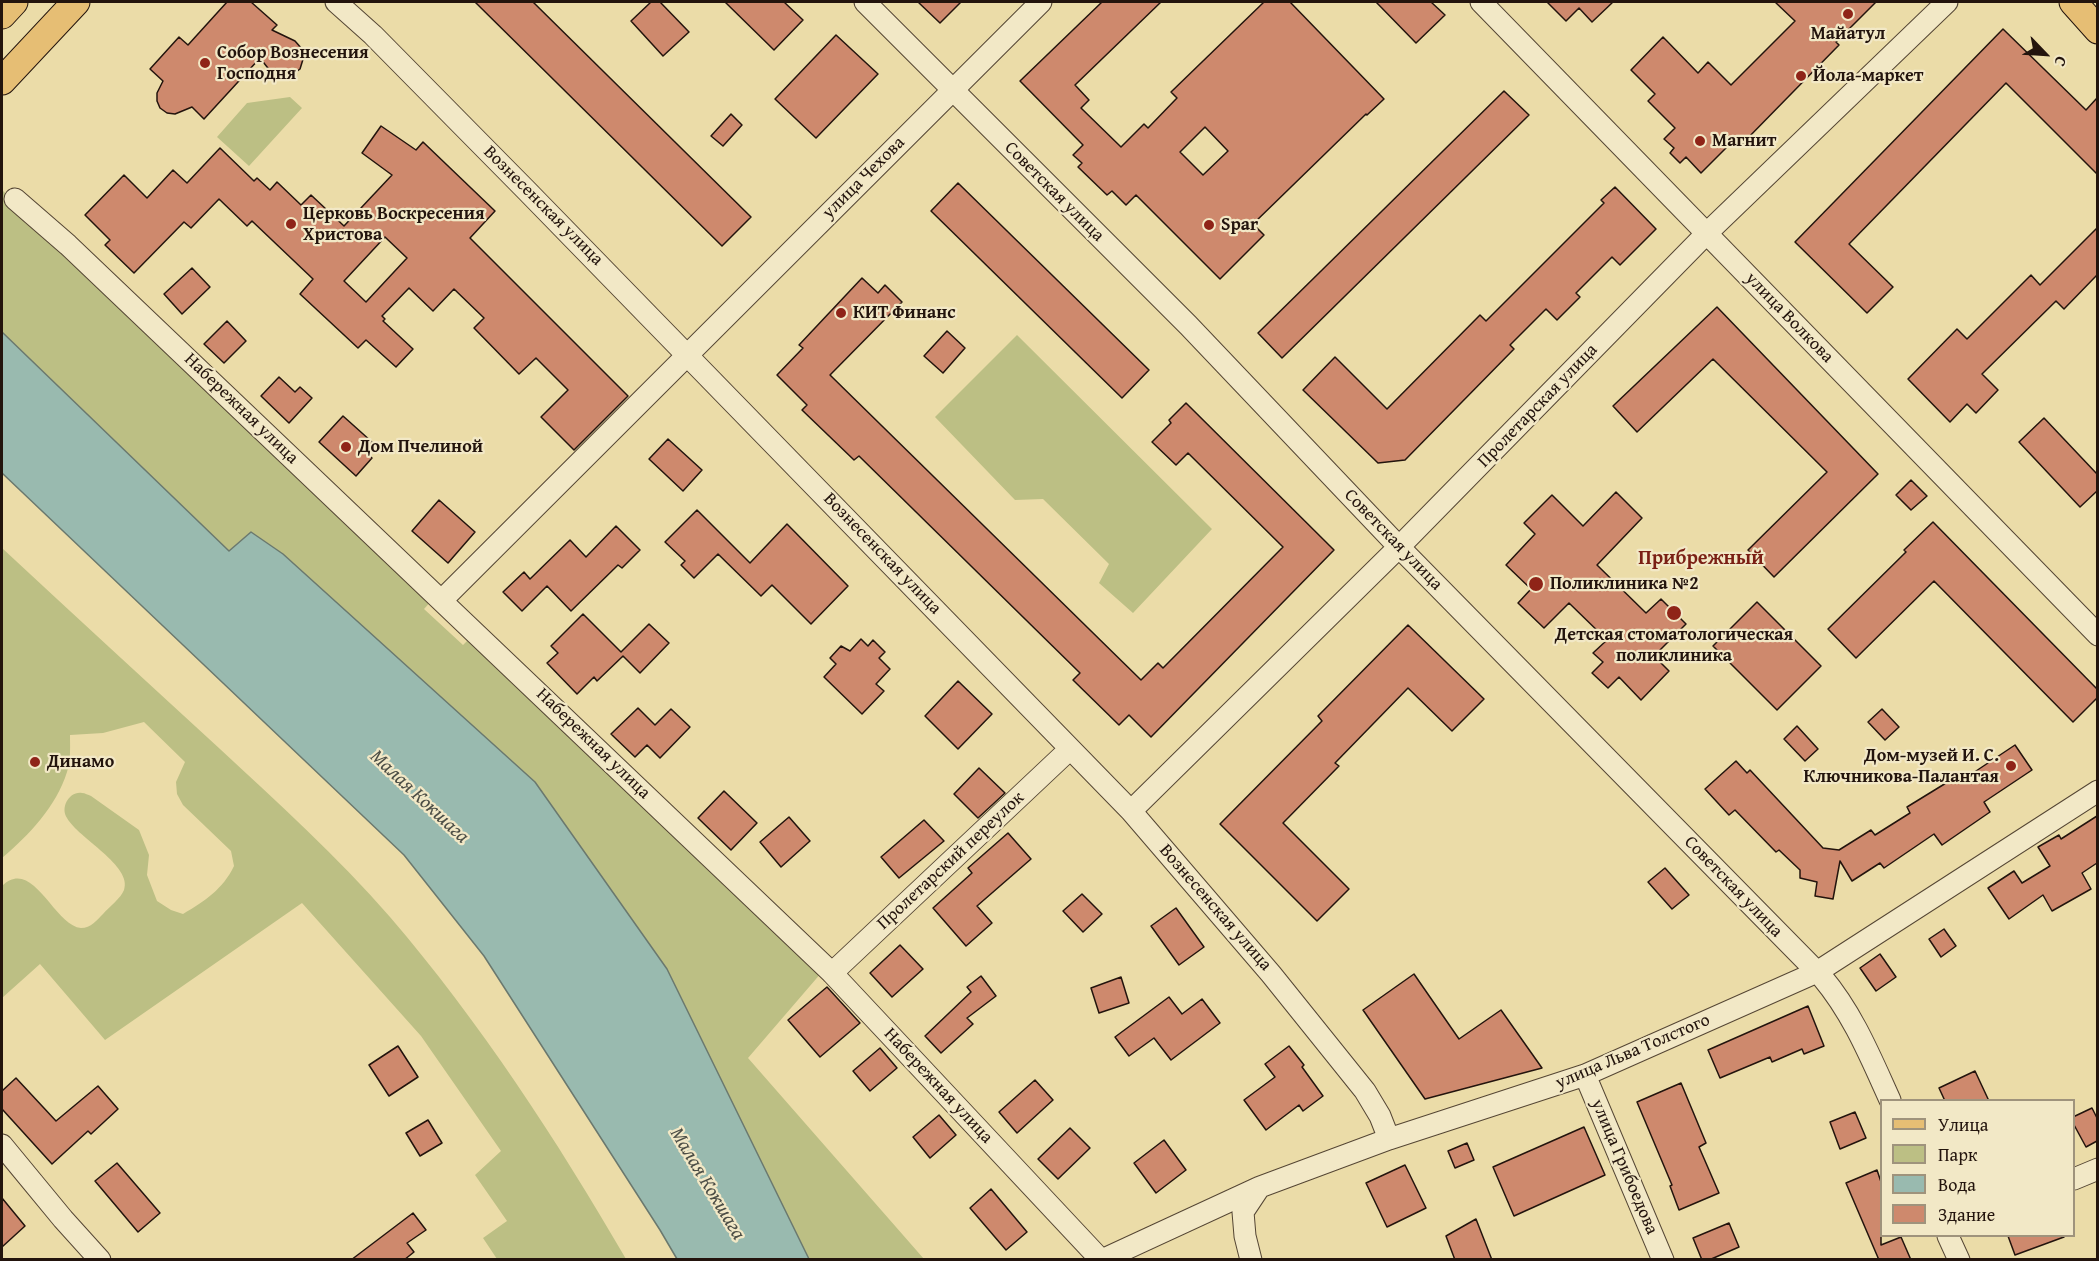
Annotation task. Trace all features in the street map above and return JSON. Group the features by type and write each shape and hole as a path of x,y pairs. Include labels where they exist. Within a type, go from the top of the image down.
{"main road":[{"path":"2,15 14,2"},
{"path":"2,81 76,2"},
{"path":"2073,2 2097,30"}],"street":[{"name":"Вознесенская улица","path":"336,2 389,50 1131,811 1271,974 1365,1091 1380,1116 1389,1139"},
{"name":"Советская улица","path":"865,2 1188,325 1399,547 1817,972 1839,998 1861,1035 1889,1099"},
{"name":"улица Чехова","path":"441,600 1041,2"},
{"name":"улица Волкова","path":"1481,2 2097,634"},
{"name":"Пролетарская улица","path":"1131,811 1399,547 1707,233 1947,2"},
{"name":"Набережная улица","path":"15,198 68,245 832,973 1102,1260"},
{"name":"Пролетарский переулок","path":"832,973 1070,749"},
{"name":"улица Льва Толстого","path":"1102,1260 1260,1187 1389,1139 1585,1075 1817,972 2097,790"},
{"name":"улица Грибоедова","path":"1585,1075 1663,1260"},
{"path":"2,1145 100,1260"},
{"path":"2075,1178 2097,1169"},
{"path":"1251,1260 1245,1236 1243,1212 1260,1187"},
{"path":"1948,1237 1959,1260"}],"green space":[{"path":"290,97 302,108 249,166 217,137 247,103"},
{"path":"2,190 434,598 424,609 463,645 473,635 822,972 748,1058 924,1259 809,1259 667,969 535,782 283,554 251,532 229,551 2,332"},
{"path":"1017,335 1212,529 1133,613 1099,583 1109,564 1043,499 1015,500 935,417"},
{"path":"2,548 286,810 350,873 390,917 455,998 516,1083 573,1170 626,1259 497,1259 483,1238 507,1221 475,1175 501,1151 421,1036 302,903 105,1040 40,964 2,998 2,886 13,879 24,880 34,886 71,924 81,928 88,927 96,921 124,890 125,881 113,862 67,818 65,805 73,795 82,793 91,796 139,830 149,855 147,875 157,901 171,910 183,914 199,904 219,888 234,866 231,851 183,805 177,794 176,782 185,762 144,722 103,733 70,735 68,767 56,797 32,830 2,858"}],"water":[{"name":"Малая Кокшага","path":"2,332 229,551 251,532 283,554 535,782 667,969 809,1259 677,1259 484,956 404,855 2,473"}],"building":[{"name":"Собор Вознесения Господня","path":"227,2 251,2 277,25 272,30 295,41 302,49 304,56 300,69 292,75 277,76 260,58 204,119 192,107 175,114 167,113 160,108 157,101 157,93 163,81 150,69 179,37 188,45"},
{"path":"475,2 533,2 751,217 722,246"},
{"path":"651,2 660,2 689,32 663,56 631,21"},
{"path":"725,2 784,2 803,20 774,50"},
{"path":"918,2 961,2 940,23"},
{"path":"1102,2 1161,2 1075,85 1089,100 1081,108 1121,147 1144,124 1148,128 1177,98 1171,92 1264,2 1290,2 1384,99 1253,224 1264,235 1220,279 1136,195 1126,205 1112,191 1107,195 1078,167 1082,163 1073,155 1083,145 1020,81","holes":["1205,127 1228,151 1203,175 1180,152"]},
{"path":"1376,2 1431,2 1445,15 1416,43"},
{"path":"1547,2 1613,2 1592,22 1579,8 1566,21"},
{"path":"1775,2 1876,2 1836,42 1839,45 1743,143 1737,137 1701,173 1686,157 1680,163 1670,153 1674,148 1664,139 1675,128 1648,101 1655,94 1631,70 1663,37 1698,73 1708,62 1731,85 1795,21"},
{"path":"2003,29 2086,110 2097,98 2097,174 2006,83 1849,244 1893,287 1867,313 1795,242"},
{"path":"836,35 878,74 816,138 775,99"},
{"path":"1504,91 1529,115 1282,358 1258,333"},
{"path":"731,114 742,125 723,146 711,136"},
{"path":"381,126 416,150 423,142 495,211 470,238 628,396 574,450 541,417 568,390 536,358 519,374 474,328 484,318 454,289 433,311 409,288 382,316 385,319 383,321 413,349 396,367 366,340 358,348 300,294 313,279 252,221 247,226 219,199 191,228 184,222 134,273 105,245 110,240 85,215 124,175 147,198 173,170 187,183 220,148 254,181 257,178 270,190 277,182 301,205 311,195 344,226 392,175 362,153","holes":["385,237 407,258 366,302 344,281"]},
{"path":"958,183 1149,370 1122,398 931,211"},
{"path":"1615,187 1656,229 1620,265 1612,257 1576,293 1580,297 1557,320 1546,309 1510,345 1514,349 1405,460 1378,463 1303,390 1335,357 1387,409 1480,315 1486,321 1604,203 1601,200"},
{"path":"2097,228 2097,275 2064,309 2056,301 1982,374 1998,390 1976,413 1967,404 1950,422 1908,379 1957,329 1967,339 2031,275 2040,285"},
{"path":"192,268 210,287 182,314 164,294"},
{"path":"862,278 878,293 885,285 902,302 830,375 1141,680 1158,663 1163,668 1283,547 1188,453 1176,465 1152,442 1171,423 1169,420 1186,403 1334,550 1151,737 1129,715 1119,725 1073,680 1080,673 859,456 854,460 802,410 807,405 777,375 803,348 799,345"},
{"path":"1717,307 1878,474 1774,577 1748,550 1827,472 1713,359 1637,432 1613,406"},
{"path":"227,321 246,341 224,363 204,344"},
{"path":"947,331 965,348 943,373 924,356"},
{"path":"279,377 295,392 300,387 312,398 289,423 261,396"},
{"name":"Дом Пчелиной","path":"343,416 372,442 364,451 372,458 356,476 319,442"},
{"path":"2044,418 2097,474 2097,491 2080,507 2019,442"},
{"path":"668,439 702,470 683,491 649,459"},
{"path":"1911,480 1927,496 1911,510 1896,495"},
{"path":"1616,492 1642,518 1597,565 1646,613 1661,599 1686,624 1654,656 1669,671 1641,700 1619,677 1608,688 1592,673 1603,662 1593,653 1607,640 1569,603 1544,628 1518,603 1531,589 1506,565 1535,534 1524,523 1552,495 1583,526"},
{"path":"439,500 475,532 448,563 412,531"},
{"path":"697,510 750,563 787,524 848,586 811,624 772,585 761,596 718,554 694,578 681,565 685,561 665,542"},
{"path":"1933,522 2097,689 2097,698 2073,722 1934,581 1856,658 1828,629"},
{"path":"616,526 640,550 622,568 618,565 571,611 547,586 522,611 503,592 524,572 530,579 570,540 586,557"},
{"path":"1757,602 1821,666 1777,710 1713,646"},
{"path":"583,614 621,652 649,624 669,643 640,673 623,656 597,681 594,677 577,694 547,663 558,653 551,646"},
{"path":"1408,625 1484,699 1452,731 1408,688 1335,763 1339,766 1283,823 1349,889 1317,921 1220,824 1322,721 1318,716"},
{"path":"861,639 868,646 873,640 885,652 879,658 890,669 876,684 884,691 862,714 824,677 836,664 830,658 841,646 850,651"},
{"path":"958,681 992,714 958,749 925,716"},
{"path":"638,708 655,725 671,709 690,727 660,758 647,745 635,757 611,734"},
{"path":"1882,709 1899,727 1885,740 1868,722"},
{"path":"1797,726 1818,749 1805,761 1784,739"},
{"path":"2015,745 2032,770 1984,802 1990,812 1942,845 1934,834 1884,868 1880,863 1852,881 1840,861 1833,899 1815,896 1817,882 1800,878 1800,870 1779,850 1776,852 1735,810 1729,815 1705,789 1736,761 1747,773 1750,770 1823,848 1839,850 1871,830 1875,835 1910,813 1907,807 1964,772 1967,777"},
{"path":"979,768 1005,793 978,818 954,794"},
{"path":"724,791 757,823 731,850 698,818"},
{"path":"2097,816 2097,863 2082,873 2091,889 2052,911 2043,895 2009,919 1988,888 2014,871 2022,883 2050,866 2038,847 2059,835 2061,839"},
{"path":"789,817 810,841 781,867 760,842"},
{"path":"924,820 944,841 899,878 881,857"},
{"path":"1008,833 1031,859 977,906 992,923 966,946 933,908 972,873 968,868"},
{"path":"1665,868 1689,895 1672,909 1648,882"},
{"path":"1082,894 1102,914 1083,932 1063,911"},
{"path":"1176,908 1204,947 1179,965 1151,926"},
{"path":"1944,929 1956,946 1941,957 1929,939"},
{"path":"900,945 923,969 892,997 870,973"},
{"path":"1880,954 1896,977 1876,991 1860,968"},
{"path":"1414,974 1459,1039 1501,1010 1542,1068 1425,1099 1363,1010"},
{"path":"981,976 996,996 967,1018 973,1024 941,1053 925,1036 971,992 967,987"},
{"path":"1121,977 1129,1003 1099,1013 1091,988"},
{"path":"827,987 860,1023 820,1057 788,1020"},
{"path":"1169,997 1182,1014 1202,999 1220,1023 1171,1060 1154,1038 1129,1056 1115,1037"},
{"path":"1808,1006 1824,1046 1804,1054 1802,1049 1772,1062 1770,1057 1720,1078 1708,1050"},
{"path":"398,1046 418,1077 389,1096 369,1065"},
{"path":"1289,1046 1323,1096 1303,1111 1299,1105 1266,1130 1244,1100 1275,1077 1265,1064"},
{"path":"880,1048 897,1068 870,1091 853,1071"},
{"path":"1975,1071 1988,1099 1944,1099 1939,1088"},
{"path":"16,1078 56,1121 98,1086 118,1109 91,1134 88,1131 52,1164 2,1109 2,1091"},
{"path":"1035,1080 1053,1100 1017,1133 999,1112"},
{"path":"1681,1083 1706,1143 1699,1147 1719,1193 1679,1210 1670,1186 1672,1185 1637,1102"},
{"path":"2092,1108 2097,1118 2097,1141 2086,1147 2075,1127 2075,1116"},
{"path":"1855,1112 1866,1138 1840,1149 1830,1122"},
{"path":"939,1115 956,1135 930,1158 913,1137"},
{"path":"428,1120 442,1143 420,1156 406,1133"},
{"path":"1584,1127 1605,1175 1514,1216 1493,1167"},
{"path":"1070,1128 1090,1148 1058,1179 1038,1159"},
{"path":"1164,1140 1186,1170 1156,1193 1134,1163"},
{"path":"1467,1143 1474,1160 1455,1168 1448,1151"},
{"path":"117,1163 160,1213 138,1232 95,1181"},
{"path":"1405,1165 1426,1208 1387,1227 1366,1183"},
{"path":"1877,1170 1880,1179 1881,1245 1901,1237 1911,1260 1879,1260 1846,1183"},
{"path":"991,1189 1027,1232 1006,1250 970,1208"},
{"path":"2,1198 25,1226 2,1247"},
{"path":"413,1213 426,1230 407,1243 414,1252 404,1260 351,1260"},
{"path":"1476,1219 1492,1260 1455,1260 1446,1236"},
{"path":"1729,1223 1739,1247 1709,1260 1702,1260 1693,1238"},
{"path":"2008,1237 2064,1237 2015,1255"}],"place":[{"name":"Майатул","path":"1848,14"},
{"name":"Собор Вознесения Господня","path":"205,63"},
{"name":"Йола-маркет","path":"1801,76"},
{"name":"Магнит","path":"1700,141"},
{"name":"Церковь Воскресения Христова","path":"291,224"},
{"name":"Spar","path":"1209,225"},
{"name":"КИТ Финанс","path":"841,313"},
{"name":"Дом Пчелиной","path":"346,447"},
{"name":"Поликлиника №2","path":"1536,584"},
{"name":"Детская стоматологическая поликлиника","path":"1674,613"},
{"name":"Динамо","path":"35,762"},
{"name":"Дом-музей И. С. Ключникова-Палантая","path":"2011,766"}],"district":[{"name":"Прибрежный","path":"1701,559"}]}
